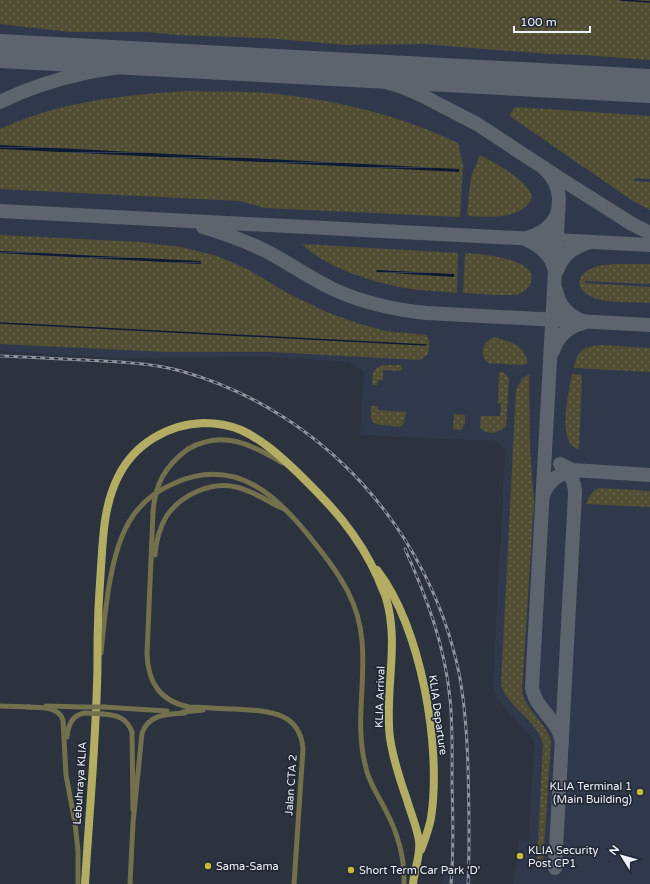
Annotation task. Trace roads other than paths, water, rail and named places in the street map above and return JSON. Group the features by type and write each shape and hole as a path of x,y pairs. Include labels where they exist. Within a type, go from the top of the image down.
{"main road":[{"name":"Lebuhraya KLIA","path":"85,884 97,684 102,541 108,503 117,478 136,450 151,439 170,429 188,425 217,424 241,430 261,442 293,469 327,502 358,542 369,559"},
{"name":"KLIA Departure","path":"369,559 392,590 401,609 414,647 423,681 429,714 434,772 431,819 420,853 416,884"},
{"name":"KLIA Arrival","path":"369,559 386,598 390,623 392,656 389,719 390,736 396,766 415,824 419,842 413,884"}],"street":[{"path":"214,708 180,705 167,698 157,689 148,669 147,662 153,512 156,493 163,475 175,459 195,445 210,440 231,440 251,446 293,469"},
{"path":"97,684 112,568 116,552 134,513 149,498 163,488 185,479 207,475 226,475 242,479 259,487 276,499 304,529 348,590 358,613 363,638 364,671 361,728 364,762 369,780 397,836 402,855 404,884"},
{"path":"151,579 156,547 162,525 166,517 177,504 193,494 208,488 234,486 261,496 287,510"},
{"path":"0,706 52,709 59,713 63,720 66,775 75,823 78,851 78,884"},
{"path":"28,707 104,707 185,712"},
{"path":"130,884 133,823 142,734 144,729 150,721 159,716 214,708"},
{"name":"Jalan CTA 2","path":"214,708 275,713 291,722 300,736 303,757 294,884"},
{"path":"65,750 70,722 78,714 86,713 115,715 120,717 128,724 132,732 133,823"}],"waterway":[{"path":"621,0 650,2"},
{"path":"0,323 426,345"}],"railway":[{"path":"0,356 123,362 158,366 181,371 232,390 280,415 323,446 362,483 395,525 423,571 444,621 459,673 468,756 468,884"},
{"path":"405,549 421,586 434,622 448,679 452,731 453,859 451,884"}],"place":[{"name":"KLIA Terminal 1 (Main Building)","path":"640,792"},
{"name":"KLIA Security Post CP1","path":"520,856"},
{"name":"Sama-Sama","path":"208,866"},
{"name":"Short Term Car Park 'D'","path":"351,870"}]}
